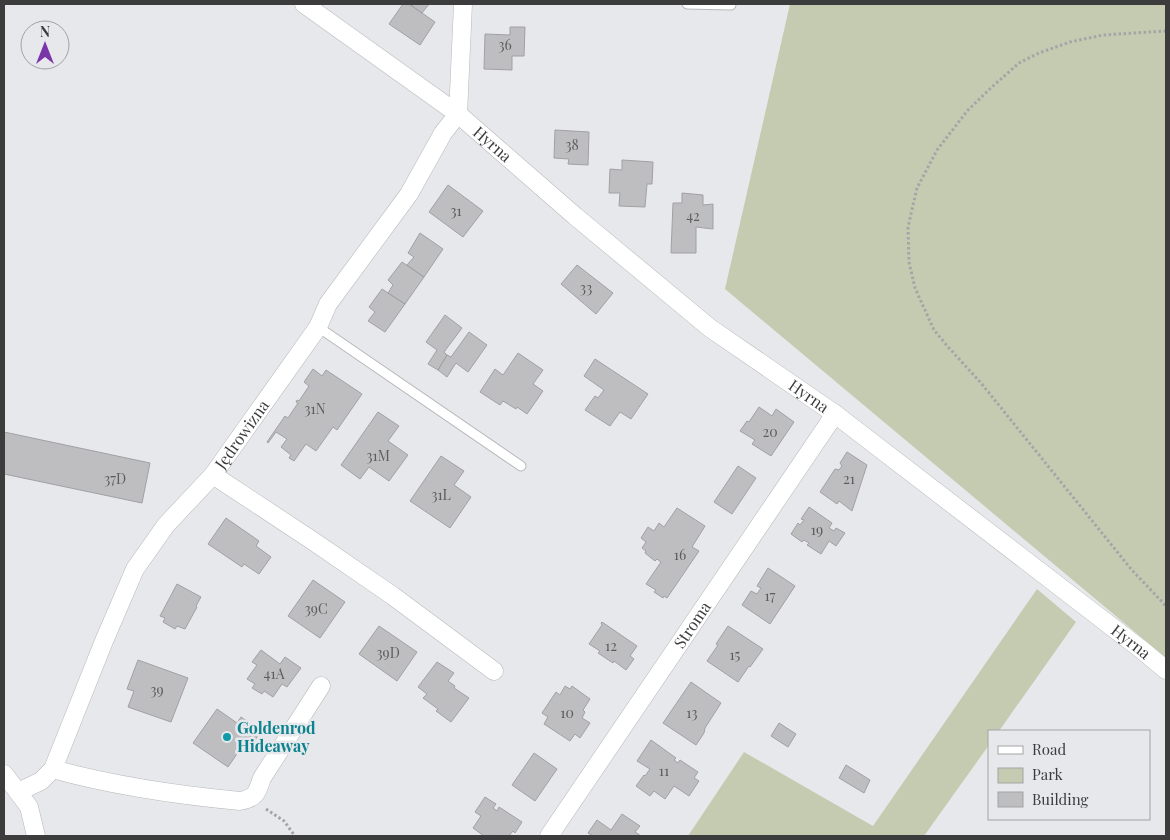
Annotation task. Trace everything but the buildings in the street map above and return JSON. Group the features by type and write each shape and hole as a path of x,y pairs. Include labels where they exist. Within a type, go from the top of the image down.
{"street":[{"name":"Hyrna","path":"304,4 458,114 575,216 710,328 835,414 1166,670"},
{"name":"Hyrna","path":"458,114 463,4"},
{"name":"Jędrowizna","path":"18,792 40,781 53,768 135,569 166,525 213,475 318,326 328,304 409,194 443,133 458,114"},
{"name":"Stroma","path":"549,836 835,414"},
{"path":"213,475 393,596 494,671"},
{"path":"53,768 89,779 138,788 240,801 250,799 256,793 262,778 321,686"},
{"path":"4,774 29,807 36,836"}],"lane":[{"path":"687,4 731,5"},
{"path":"318,326 520,466"}],"path":[{"path":"1166,31 1102,35 1086,38 1040,53 1019,63 968,110 936,150 917,188 908,227 909,262 915,288 934,330 981,383 1131,569 1166,606"},
{"path":"250,799 284,821 295,836"}],"green space":[{"path":"790,4 1166,4 1166,658 725,289"},
{"path":"1037,589 1076,622 1000,730 988,730 988,746 924,836 688,836 744,752 873,826"}],"place":[{"name":"Goldenrod Hideaway","path":"227,737"}]}
